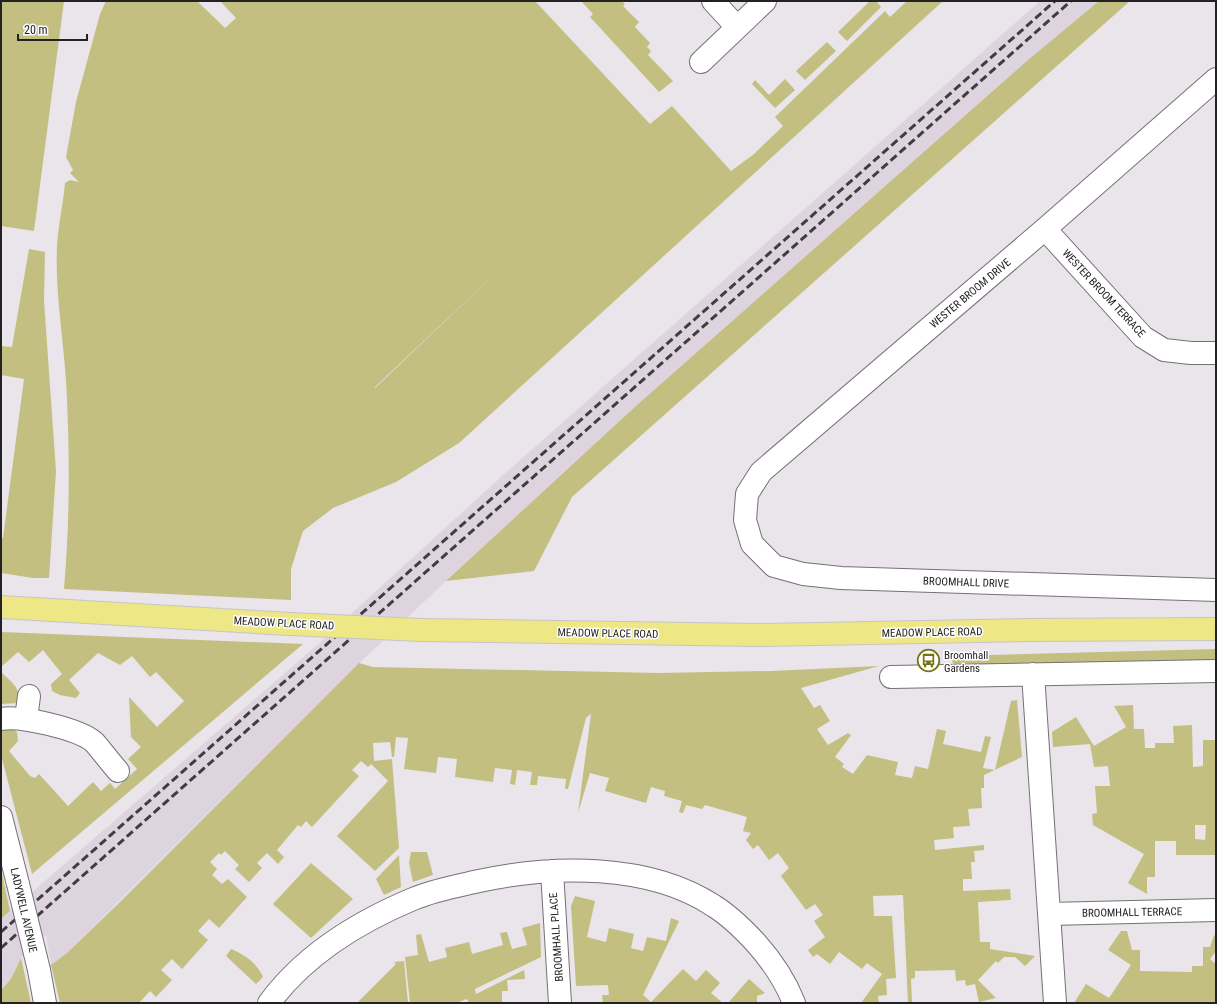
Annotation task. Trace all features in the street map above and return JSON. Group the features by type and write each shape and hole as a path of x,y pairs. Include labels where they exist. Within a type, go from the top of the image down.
{"main road":[{"name":"MEADOW PLACE ROAD","path":"1,607 421,630 758,635 1025,630 1216,630"}],"street":[{"path":"713,1 736,26"},
{"path":"701,62 736,26 765,1"},
{"name":"WESTER BROOM DRIVE","path":"745,520 747,494 761,472 1045,229 1216,79"},
{"name":"WESTER BROOM TERRACE","path":"1045,229 1143,337 1164,350 1216,354"},
{"name":"BROOMHALL DRIVE","path":"745,520 752,544 774,566 803,574 841,578 1216,590"},
{"path":"891,677 1216,671"},
{"path":"1033,674 1055,1003"},
{"path":"26,719 29,696"},
{"path":"1,720 26,719 68,730 93,741 118,771"},
{"name":"LADYWELL AVENUE","path":"1,817 46,1003"},
{"path":"269,1003 295,973 320,951 371,919 395,907 415,898 458,885 496,877 552,871 591,871 637,876 666,885 704,900 736,924 766,954 783,979 794,1003"},
{"name":"BROOMHALL PLACE","path":"552,871 560,1003"},
{"name":"BROOMHALL TERRACE","path":"1049,914 1216,910"}],"shaded area":[{"path":"1,1 64,1 34,231 1,226"},
{"path":"106,1 197,1 225,28 236,18 220,1 535,1 650,124 672,106 731,171 754,154 783,126 775,117 885,11 890,17 907,1 943,1 459,443 396,482 333,508 303,531 291,569 291,600 64,589 69,484 66,380 57,280 58,231 65,183 70,180 79,182 70,173 73,170 66,157 76,102 100,14","holes":["501,268 375,388 375,387"]},
{"path":"581,1 622,1 625,4 623,6 639,22 635,27 650,43 647,47 651,51 648,55 673,81 659,92 590,17 593,14"},
{"path":"870,1 876,1 881,7 847,41 838,32"},
{"path":"1040,1 1099,1 1028,60 637,405 446,581 350,672 67,953 51,965 46,935 21,958 11,979 1,990 1,919 316,646 502,476"},
{"path":"1099,1 1130,1 572,497 534,571 446,581 637,405 1028,60"},
{"path":"827,42 836,51 805,80 796,71"},
{"path":"785,79 795,90 775,108 752,84 755,80 769,95"},
{"path":"29,249 45,252 44,301 56,471 49,578 33,578 1,573 1,538 3,538 24,379 1,375 1,346 12,347"},
{"path":"1,632 303,644 32,874 1,755 1,730 13,729 17,732 18,741 9,751 30,776 35,778 39,774 68,806 93,782 101,791 110,783 115,789 137,769 128,759 141,747 131,737 129,697 157,727 184,701 156,672 150,677 132,656 120,665 98,653 69,680 80,693 76,698 60,695 52,691 51,684 62,674 43,650 29,662 18,652 1,667"},
{"path":"1216,649 1216,661 954,665 952,661 955,656"},
{"path":"359,663 373,667 658,673 771,671 879,666 801,688 814,708 820,705 830,721 817,729 828,745 848,733 851,735 835,757 844,764 842,767 853,774 867,755 898,762 895,775 912,778 915,766 928,769 937,729 946,731 943,744 981,752 985,736 991,737 983,768 995,770 984,775 984,788 981,788 982,808 968,809 970,826 953,827 954,838 934,840 935,850 984,845 984,850 974,851 975,862 971,862 972,879 963,879 963,891 1010,889 1011,900 978,902 980,942 990,942 990,949 1035,956 1025,966 1015,957 1004,957 998,963 996,961 978,980 996,998 979,1002 975,984 966,986 965,980 956,981 955,970 915,971 915,978 911,979 912,1002 908,1003 903,895 873,896 874,916 892,916 896,978 886,979 887,995 878,996 879,1003 861,1003 882,974 867,963 862,969 839,952 830,964 817,954 813,957 808,950 825,937 814,921 823,915 815,904 806,910 781,876 789,868 778,853 769,860 758,845 753,849 746,840 751,833 743,831 747,817 705,805 702,809 686,805 683,813 679,812 682,801 664,796 665,791 651,787 646,803 605,791 609,778 590,773 578,813 591,714 586,718 568,789 565,789 566,779 538,776 537,785 530,785 532,772 517,770 515,785 510,784 512,770 495,768 493,782 455,777 457,759 438,757 436,773 404,769 408,738 396,737 394,757 392,757 390,742 373,743 374,761 392,759 399,848 375,871 337,836 388,781 371,764 368,767 361,761 352,770 359,776 312,827 306,821 301,827 298,825 277,850 284,857 278,864 267,853 257,863 262,868 249,882 235,869 239,865 225,851 221,855 219,853 210,862 217,869 212,875 222,884 228,879 247,897 219,928 209,919 198,931 208,940 182,969 172,959 161,970 172,980 156,997 150,991 139,1003 60,1003 51,965 67,953 120,902"},
{"path":"1,672 17,689 19,698 18,703 1,704"},
{"path":"1017,700 1022,757 995,770 1011,701"},
{"path":"1133,705 1134,729 1144,729 1145,748 1155,748 1155,743 1174,743 1173,726 1192,725 1193,767 1203,766 1203,740 1216,740 1216,855 1176,855 1176,841 1155,841 1155,877 1147,877 1147,894 1128,883 1144,854 1093,825 1092,814 1097,813 1095,786 1110,786 1108,766 1094,767 1090,744 1053,747 1052,732 1076,717 1094,746 1126,727 1114,706","holes":["1195,825 1206,825 1205,840 1195,839"]},
{"path":"411,852 427,852 433,875 413,882 409,863"},
{"path":"399,855 401,887 384,895 376,879"},
{"path":"311,863 353,899 311,938 273,904"},
{"path":"1,869 10,911 1,919"},
{"path":"575,896 595,901 587,937 606,942 609,928 634,934 631,948 643,951 647,937 666,941 671,918 679,921 643,995 651,1002 683,969 696,981 706,970 720,983 711,993 723,1003 603,1003 602,995 609,995 608,985 576,986 571,906"},
{"path":"540,923 541,957 475,989 476,994 524,970 525,979 507,980 508,991 502,991 502,1003 464,1003 469,1001 466,999 457,1003 410,1003 405,957 418,955 416,935 421,934 429,962 447,957 445,948 469,942 472,954 503,945 500,933 507,932 512,949 527,945 522,928"},
{"path":"1121,931 1127,931 1132,950 1140,950 1140,971 1192,972 1192,966 1203,966 1203,947 1210,947 1214,935 1216,937 1216,951 1210,959 1216,964 1216,1003 1074,1003 1086,984 1109,998 1131,965 1108,950"},
{"path":"231,949 246,957 260,972 263,977 256,984 226,956"},
{"path":"21,958 31,1003 1,1003 1,990 11,979"},
{"path":"404,961 408,1003 357,1003 396,964 394,962"},
{"path":"749,979 765,993 757,996 757,1003 728,1003"}],"railway":[{"path":"1,932 1055,1"},
{"path":"1,948 1071,1"}],"place":[{"name":"Broomhall Gardens","path":"929,661"}]}
